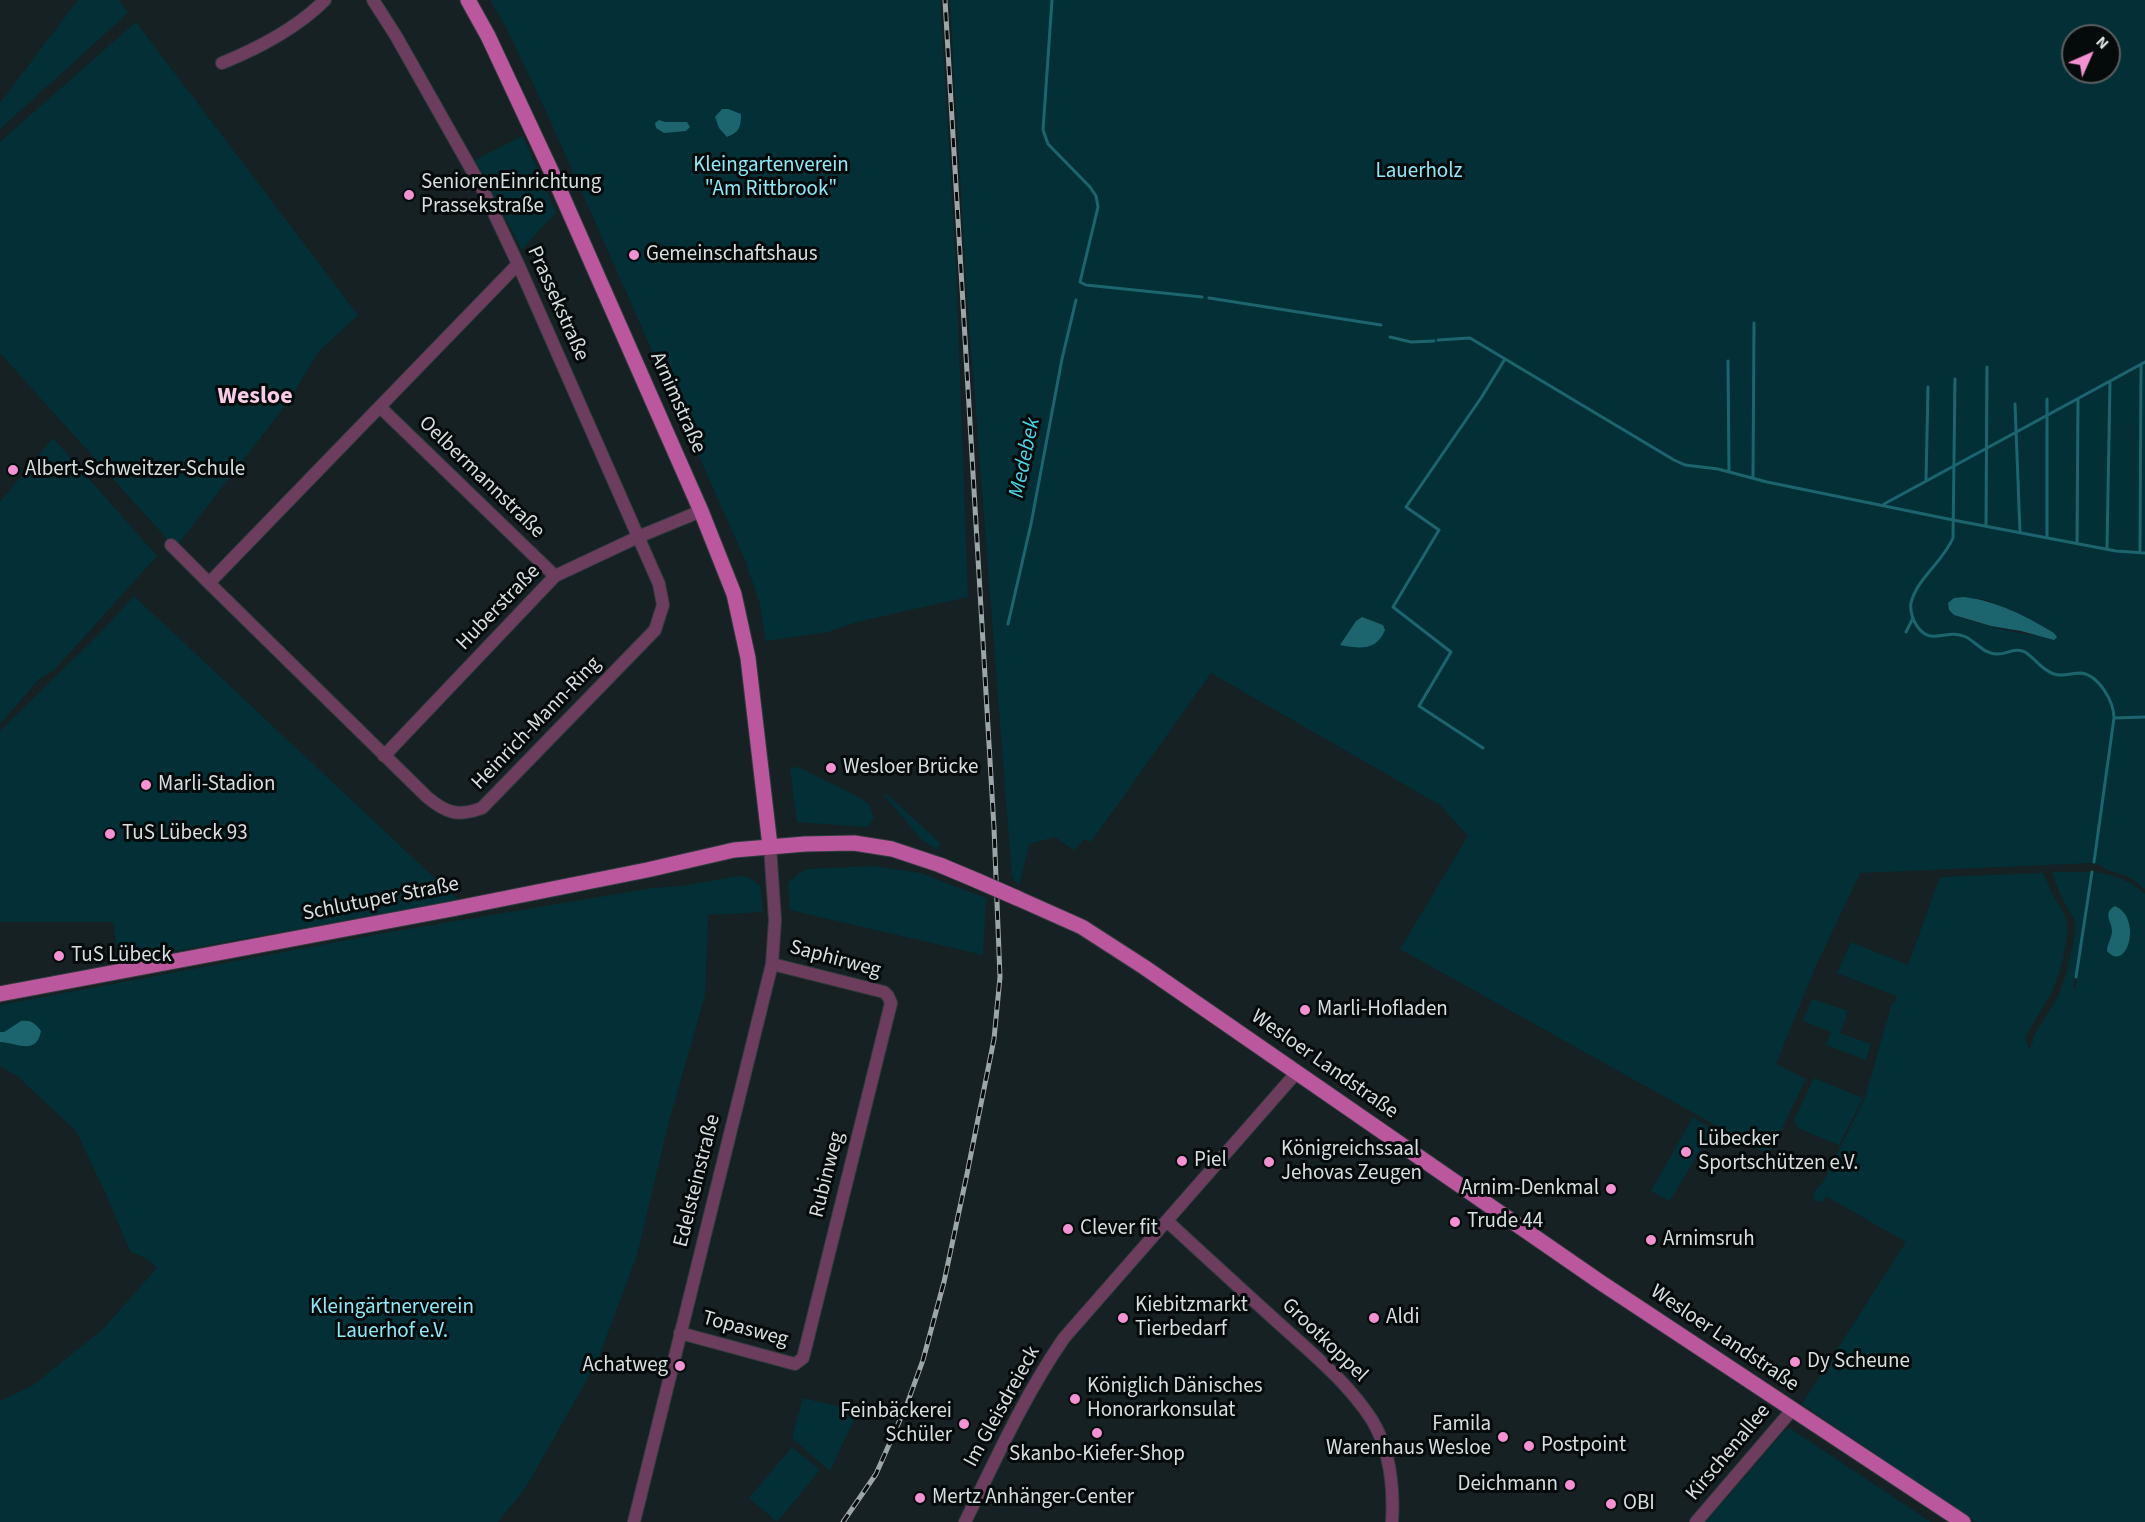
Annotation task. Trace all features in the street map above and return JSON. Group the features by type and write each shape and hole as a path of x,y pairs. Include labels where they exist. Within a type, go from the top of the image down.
{"main road":[{"name":"Arnimstraße","path":"468,0 525,111 701,510 734,594 748,658 770,846"},
{"name":"Wesloer Landstraße","path":"770,846 854,843 892,849 940,865 1082,927 1204,1007 1600,1282 1963,1522"},
{"name":"Schlutuper Straße","path":"0,994 452,909 734,850 770,846"}],"street":[{"path":"222,63 253,50 287,30 325,0"},
{"name":"Prassekstraße","path":"373,0 396,36 482,188 518,264 638,537"},
{"path":"209,584 518,264"},
{"name":"Oelbermannstraße","path":"380,407 555,576"},
{"name":"Huberstraße","path":"384,756 555,576 701,510"},
{"name":"Heinrich-Mann-Ring","path":"171,545 384,756 438,806 450,812 468,814 482,808 655,630 663,605 659,584 638,537"},
{"name":"Edelsteinstraße","path":"634,1522 772,964 775,920 770,846"},
{"name":"Saphirweg","path":"772,964 884,992 888,996"},
{"name":"Rubinweg","path":"799,1363 803,1358 891,1003 888,996"},
{"name":"Im Gleisdreieck","path":"965,1522 1040,1374 1079,1319 1297,1072"},
{"name":"Grootkoppel","path":"1167,1221 1331,1371 1360,1403 1373,1421 1388,1459 1393,1503 1392,1522"},
{"name":"Topasweg","path":"680,1333 795,1364 799,1363"},
{"name":"Kirschenallee","path":"1696,1522 1792,1410"}],"green space":[{"path":"78,0 119,0 128,13 0,129 0,103"},
{"name":"Kleingartenverein \"Am Rittbrook\"","path":"490,0 940,0 956,267 968,597 857,622 828,632 766,641 759,601 745,560 545,109 506,27"},
{"name":"Lauerholz","path":"950,0 2145,0 2145,889 2129,877 2092,863 1860,873 1815,968 1776,1064 1806,1079 1769,1155 1400,949 1468,836 1440,805 1211,673 1091,842 1084,839 1074,850 1055,837 1029,844 1019,886 1012,877 967,296","holes":["1984,599 2017,613 2054,633 2057,637 2031,635 1991,627 1954,615 1949,610 1948,603"]},
{"path":"136,22 358,315 319,351 288,402 178,544 172,538 169,541 0,353 0,142"},
{"path":"523,136 556,213 522,250 475,160"},
{"path":"53,438 157,556 54,670 39,679 0,724 0,502"},
{"name":"TuS Lübeck 93","path":"134,596 458,900 115,962 117,950 113,922 0,922 0,731 102,631"},
{"path":"798,767 859,797 869,804 874,818 867,827 797,822 790,768"},
{"path":"883,794 889,796 940,843 937,850 921,839"},
{"path":"874,866 920,873 986,898 983,955 790,910 788,883 807,869"},
{"path":"2052,872 2091,872 2073,989 2075,989 2094,872 2121,879 2134,885 2145,894 2145,1522 1975,1522 1802,1404 1906,1242 1826,1196 1823,1201 1818,1202 1813,1198 1815,1190 1822,1184 1865,1098 1892,1003 1895,1002 1897,996 1837,973 1851,942 1908,965 1940,877 2043,873 2065,915 2068,930 2062,964 2052,992 2025,1037 2029,1049 2033,1037 2059,995 2069,965 2075,932 2075,921 2060,894"},
{"name":"Kleingärtnerverein Lauerhof e.V.","path":"738,876 748,877 760,885 763,912 708,915 705,995 669,1121 637,1255 597,1362 526,1487 498,1522 0,1522 0,1401 32,1386 102,1330 157,1268 147,1259 130,1251 76,1131 17,1076 0,1066 0,1042 22,1046 34,1045 12,1026 0,1032 0,1005 390,932"},
{"path":"1812,999 1848,1011 1840,1033 1871,1044 1866,1060 1826,1045 1831,1032 1803,1021"},
{"path":"1814,1078 1863,1098 1839,1145 1798,1128 1794,1120"},
{"name":"Lübecker Sportschützen e.V.","path":"1693,1117 1713,1129 1670,1201 1651,1191"},
{"path":"803,1398 858,1411 830,1471 792,1438"},
{"path":"1786,1429 1791,1429 1931,1522 1706,1522"},
{"path":"792,1447 820,1470 777,1522 749,1498"}],"shaded area":[{"path":"722,109 741,114 738,129 727,137 719,128 715,117"},
{"path":"659,120 687,122 690,127 686,131 664,133 656,128 655,123"},
{"path":"1964,597 2011,610 2054,633 2057,637 2054,640 1954,615 1949,610 1948,603 1954,598"},
{"path":"1362,617 1383,625 1385,630 1381,637 1367,647 1340,645 1356,621"},
{"path":"2115,906 2124,912 2130,932 2126,950 2121,955 2114,956 2107,951 2112,931 2108,914"},
{"path":"21,1021 28,1021 37,1026 41,1031 39,1039 31,1046 0,1042 0,1032 4,1032"}],"waterway":[{"name":"Medebek","path":"1052,0 1043,130 1048,144 1090,187 1096,196 1098,207 1080,282 1086,285 1202,297"},
{"path":"1209,298 1381,325"},
{"name":"Medebek","path":"1008,624 1031,524 1062,359 1076,300"},
{"path":"1753,478 1754,323"},
{"path":"1390,337 1411,342 1434,341"},
{"path":"1438,340 1470,338 1685,465 1718,469 1767,482 1953,520 2116,551 2145,553"},
{"path":"1483,748 1419,706 1451,652 1393,607 1439,530 1406,507 1505,359"},
{"path":"1728,361 1729,472"},
{"path":"1884,504 2145,362"},
{"path":"2140,552 2141,365"},
{"path":"1986,526 1987,367"},
{"path":"1955,379 1953,538 1949,547 1914,594 1911,605 1914,621 1926,634 1932,636 1951,634 1966,637 1993,654 2015,650 2025,652 2049,672 2060,675 2081,673 2088,675 2104,690 2111,704 2114,718 2094,862"},
{"path":"2107,548 2110,382"},
{"path":"1926,481 1928,387"},
{"path":"2047,399 2047,537"},
{"path":"2077,543 2078,399"},
{"path":"2015,404 2020,532"},
{"path":"1906,632 1913,618"},
{"path":"2114,718 2145,717"},
{"path":"2076,977 2092,872"}],"railway":[{"path":"843,1522 876,1474 907,1404 923,1360 944,1282 967,1174 994,1039 1000,977 994,828 945,0"}],"place":[{"name":"SeniorenEinrichtung Prassekstraße","path":"409,195"},
{"name":"Gemeinschaftshaus","path":"634,255"},
{"name":"Albert-Schweitzer-Schule","path":"13,470"},
{"name":"Wesloer Brücke","path":"831,768"},
{"name":"Marli-Stadion","path":"146,785"},
{"name":"TuS Lübeck 93","path":"110,834"},
{"name":"TuS Lübeck","path":"59,956"},
{"name":"Marli-Hofladen","path":"1305,1010"},
{"name":"Lübecker Sportschützen e.V.","path":"1686,1152"},
{"name":"Piel","path":"1182,1161"},
{"name":"Königreichssaal Jehovas Zeugen","path":"1269,1162"},
{"name":"Arnim-Denkmal","path":"1611,1189"},
{"name":"Trude 44","path":"1455,1222"},
{"name":"Clever fit","path":"1068,1229"},
{"name":"Arnimsruh","path":"1651,1240"},
{"name":"Kiebitzmarkt Tierbedarf","path":"1123,1318"},
{"name":"Aldi","path":"1374,1318"},
{"name":"Dy Scheune","path":"1795,1362"},
{"name":"Achatweg","path":"680,1366"},
{"name":"Königlich Dänisches Honorarkonsulat","path":"1075,1399"},
{"name":"Feinbäckerei Schüler","path":"964,1424"},
{"name":"Skanbo-Kiefer-Shop","path":"1097,1433"},
{"name":"Famila Warenhaus Wesloe","path":"1503,1437"},
{"name":"Postpoint","path":"1529,1446"},
{"name":"Deichmann","path":"1570,1485"},
{"name":"Mertz Anhänger-Center","path":"920,1498"},
{"name":"OBI","path":"1611,1504"}],"district":[{"name":"Wesloe","path":"255,398"}]}
